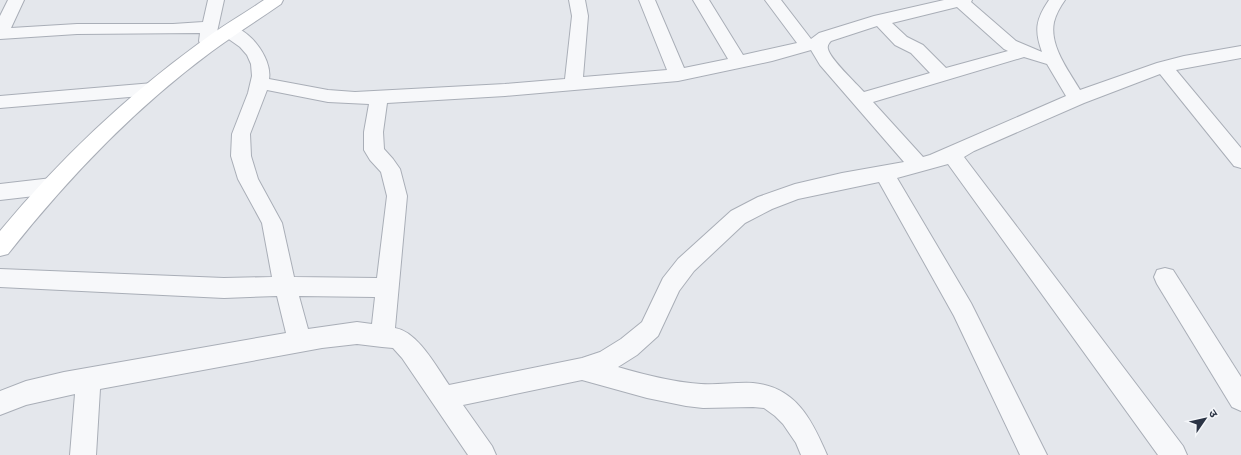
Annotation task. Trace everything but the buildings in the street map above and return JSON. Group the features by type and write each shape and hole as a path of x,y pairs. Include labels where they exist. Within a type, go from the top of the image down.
{"street":[{"path":"16,0 0,34 77,29 173,29 210,27"},
{"path":"205,47 216,0"},
{"path":"573,84 580,16 577,0"},
{"path":"647,0 678,75"},
{"path":"701,0 739,62"},
{"path":"773,0 819,49 826,62 919,166"},
{"path":"260,83 328,96 354,98 505,90 678,75 813,44 825,37 880,20 961,0 1006,42 1023,52 1054,60"},
{"path":"1057,0 1050,11 1045,25 1047,41 1054,60 1077,99"},
{"path":"0,247 52,186 102,133 152,89 205,47 271,1"},
{"path":"880,20 901,41 917,49 943,75"},
{"path":"229,31 246,43 255,53 260,64 260,83 258,93 242,134 241,156 253,191 272,223 300,342"},
{"path":"860,100 1023,52"},
{"path":"444,398 582,369 607,361 629,347 650,329 670,285 686,265 738,217 765,203 795,192 919,166 952,155 967,146 1077,99 1184,62 1241,52"},
{"path":"1166,68 1241,161"},
{"path":"0,102 152,89"},
{"path":"379,97 374,133 374,149 380,158 389,166 394,179 396,196 382,336"},
{"path":"952,155 1174,455"},
{"path":"884,173 963,310 1034,455"},
{"path":"0,192 52,186"},
{"path":"1165,277 1241,399"},
{"path":"0,278 224,288 286,286 387,288"},
{"path":"0,403 26,393 88,380 356,333 399,339 410,350 483,455"},
{"path":"582,369 686,394 721,396 754,394 773,400 790,411 809,440 814,455"},
{"path":"83,455 88,380"}]}
